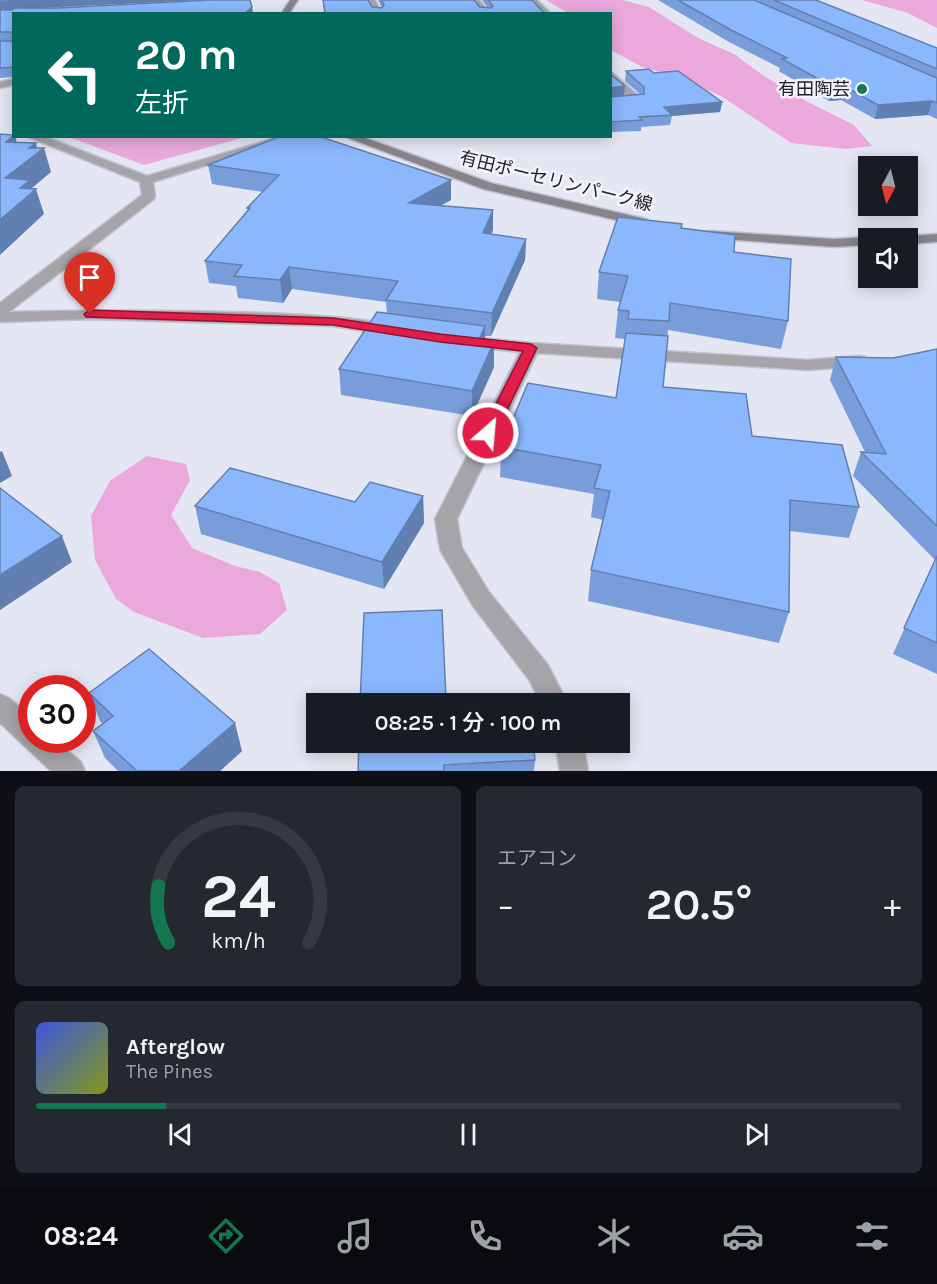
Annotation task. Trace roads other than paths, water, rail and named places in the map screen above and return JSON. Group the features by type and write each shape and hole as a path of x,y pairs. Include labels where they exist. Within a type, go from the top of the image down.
{"main road":[{"name":"有田ポーセリンパーク線","path":"354,138 487,186 659,226"},
{"path":"694,233 764,240 858,242"},
{"path":"918,239 937,238"}],"street":[{"path":"475,0 485,12"},
{"path":"533,0 545,12"},
{"path":"612,76 637,100 612,102"},
{"path":"36,138 146,180 289,138"},
{"path":"0,311 149,196 146,180"},
{"path":"0,317 90,314 333,321 408,333"},
{"path":"452,339 531,348 808,365 872,360"},
{"path":"531,348 446,519 451,549 482,599 539,673 549,693"},
{"path":"0,705 18,722"},
{"path":"51,753 71,771"},
{"path":"570,753 574,771"}],"place":[{"name":"有田陶芸","path":"862,89"}]}
